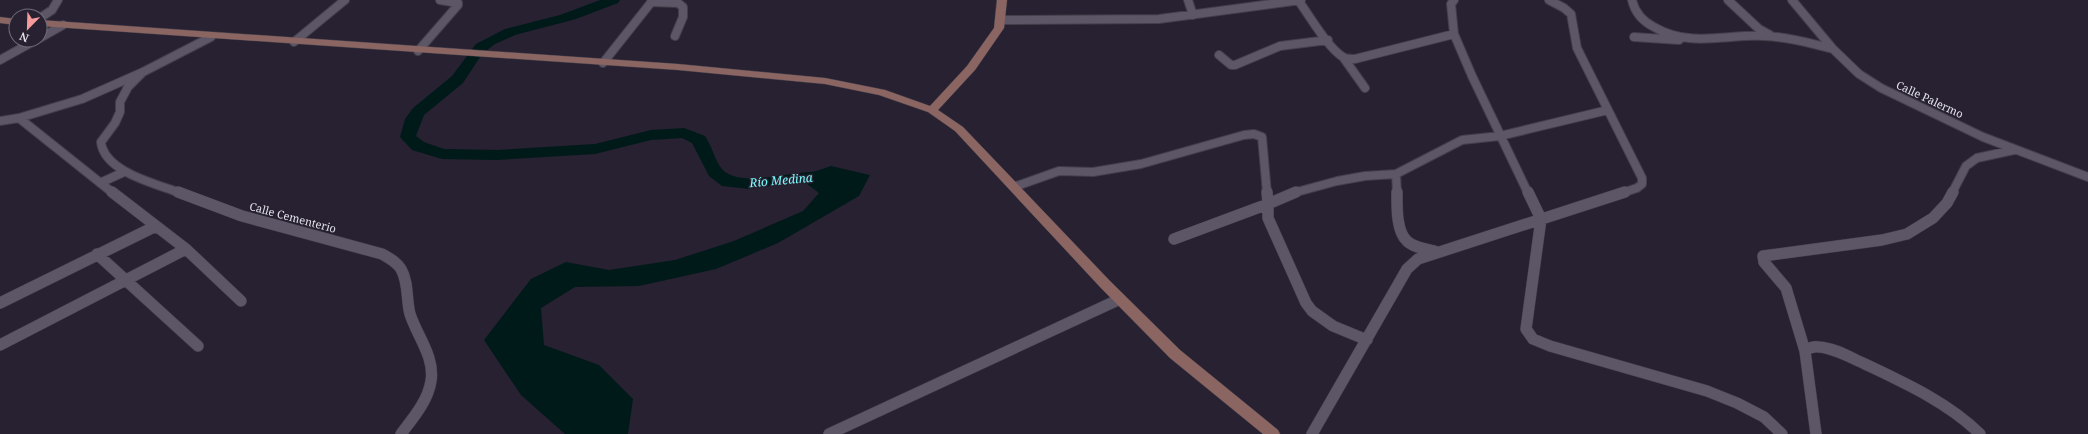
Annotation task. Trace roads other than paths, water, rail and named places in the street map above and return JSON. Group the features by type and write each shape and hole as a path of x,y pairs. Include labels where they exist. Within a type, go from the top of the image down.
{"main road":[{"path":"932,110 971,68 999,28 1002,0"},
{"path":"48,24 418,51 678,67 825,81 881,92 932,110 959,129 1120,299 1175,354 1272,434"}],"street":[{"path":"48,13 52,10 58,0"},
{"path":"294,42 345,0"},
{"path":"418,51 458,5 458,2 440,0"},
{"path":"1188,0 1193,15"},
{"path":"1001,20 1159,19 1299,0 1365,88"},
{"path":"1312,434 1407,269 1418,259 1437,252 1460,247 1637,188 1642,184 1642,178 1575,44 1571,16 1569,12 1549,0"},
{"path":"1632,0 1637,15 1650,27 1699,40"},
{"path":"1728,0 1759,29 1771,36"},
{"name":"Calle Palermo","path":"1792,0 1834,49 1859,74 1881,88 1911,104 2014,150 2088,177"},
{"path":"603,63 652,1 678,3 683,7 683,17 675,36"},
{"path":"1449,1 1454,34 1500,136 1541,219 1526,329 1534,339 1550,346 1713,393 1764,417 1782,434"},
{"path":"48,33 63,25"},
{"path":"1343,57 1356,59 1454,34"},
{"path":"1634,37 1699,40 1736,35 1771,36 1834,49"},
{"path":"0,121 19,118 82,99 143,72 211,36"},
{"path":"1219,55 1231,65 1235,65 1280,46 1301,42 1328,40"},
{"path":"0,60 22,48"},
{"name":"Calle Cementerio","path":"143,72 128,87 120,102 120,112 101,142 102,148 112,162 124,172 242,216 382,254 393,261 400,269 404,279 410,314 432,365 431,381 426,398 415,416 401,434"},
{"path":"1174,239 1298,192 1337,181 1365,176 1396,174 1462,140 1500,136 1608,110"},
{"path":"19,118 186,249 241,301"},
{"path":"1014,187 1059,171 1093,172 1141,164 1254,134 1262,137 1268,218 1306,303 1312,313 1335,328 1367,340"},
{"path":"1816,434 1805,351 1786,288 1764,262 1762,256 1882,240 1907,234 1933,218 1947,203 1966,166 1977,158 2014,150"},
{"path":"100,183 124,172"},
{"path":"1396,174 1397,206 1403,236 1413,244 1437,252"},
{"path":"0,303 156,226"},
{"path":"0,345 186,249"},
{"path":"97,254 198,346"},
{"path":"829,434 1120,299"},
{"path":"1805,351 1811,347 1820,346 1833,350 1902,383 1960,416 1976,428 1980,434"}],"waterway":[{"name":"Río Medina","path":"613,0 565,18 510,32 481,47 457,79 418,112 413,119 408,137 418,146 442,154 497,155 595,149 651,135 684,133 699,140 715,172 728,182 749,184 798,177 822,177"}]}
